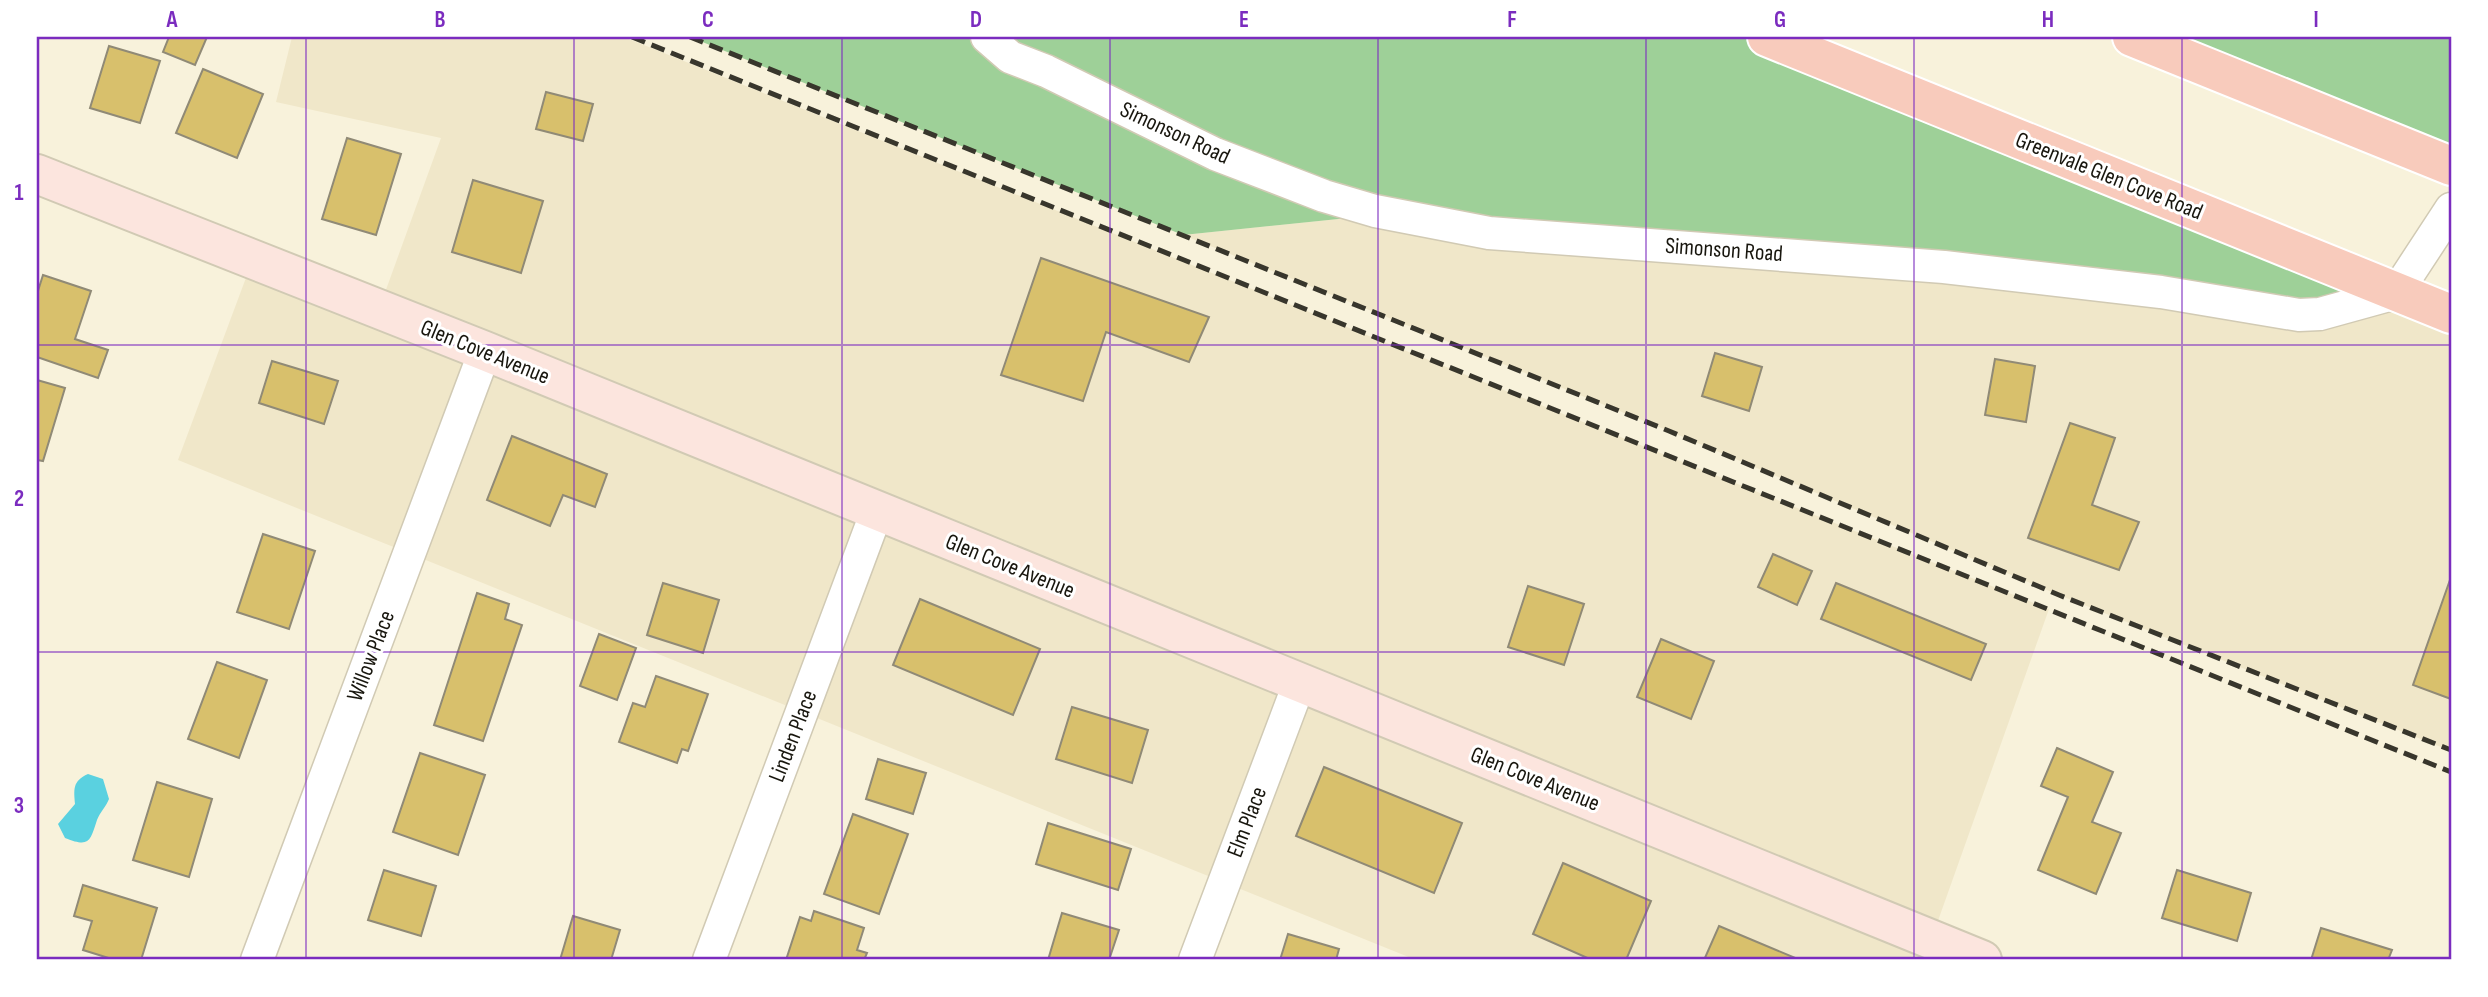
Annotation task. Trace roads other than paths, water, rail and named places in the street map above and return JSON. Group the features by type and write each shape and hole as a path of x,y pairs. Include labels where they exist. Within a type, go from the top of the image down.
{"main road":[{"name":"Greenvale Glen Cove Road","path":"1767,37 2451,314"},
{"path":"2132,37 2451,166"},
{"name":"Glen Cove Avenue","path":"37,174 485,351 1982,960"}],"street":[{"name":"Simonson Road","path":"987,37 1010,57 1215,154 1324,196 1375,211 1489,233 1944,267 2161,292 2299,316 2320,314 2396,293"},
{"path":"2396,293 2451,209"},
{"name":"Willow Place","path":"257,960 485,351"},
{"name":"Linden Place","path":"709,960 877,512"},
{"name":"Elm Place","path":"1195,960 1299,684"}],"water":[{"path":"88,774 103,779 109,799 88,841 80,842 65,838 58,824 75,804 74,790 77,783"}],"railway":[{"path":"632,37 2451,772"},
{"path":"690,37 1669,431 2059,595 2451,750"}]}
